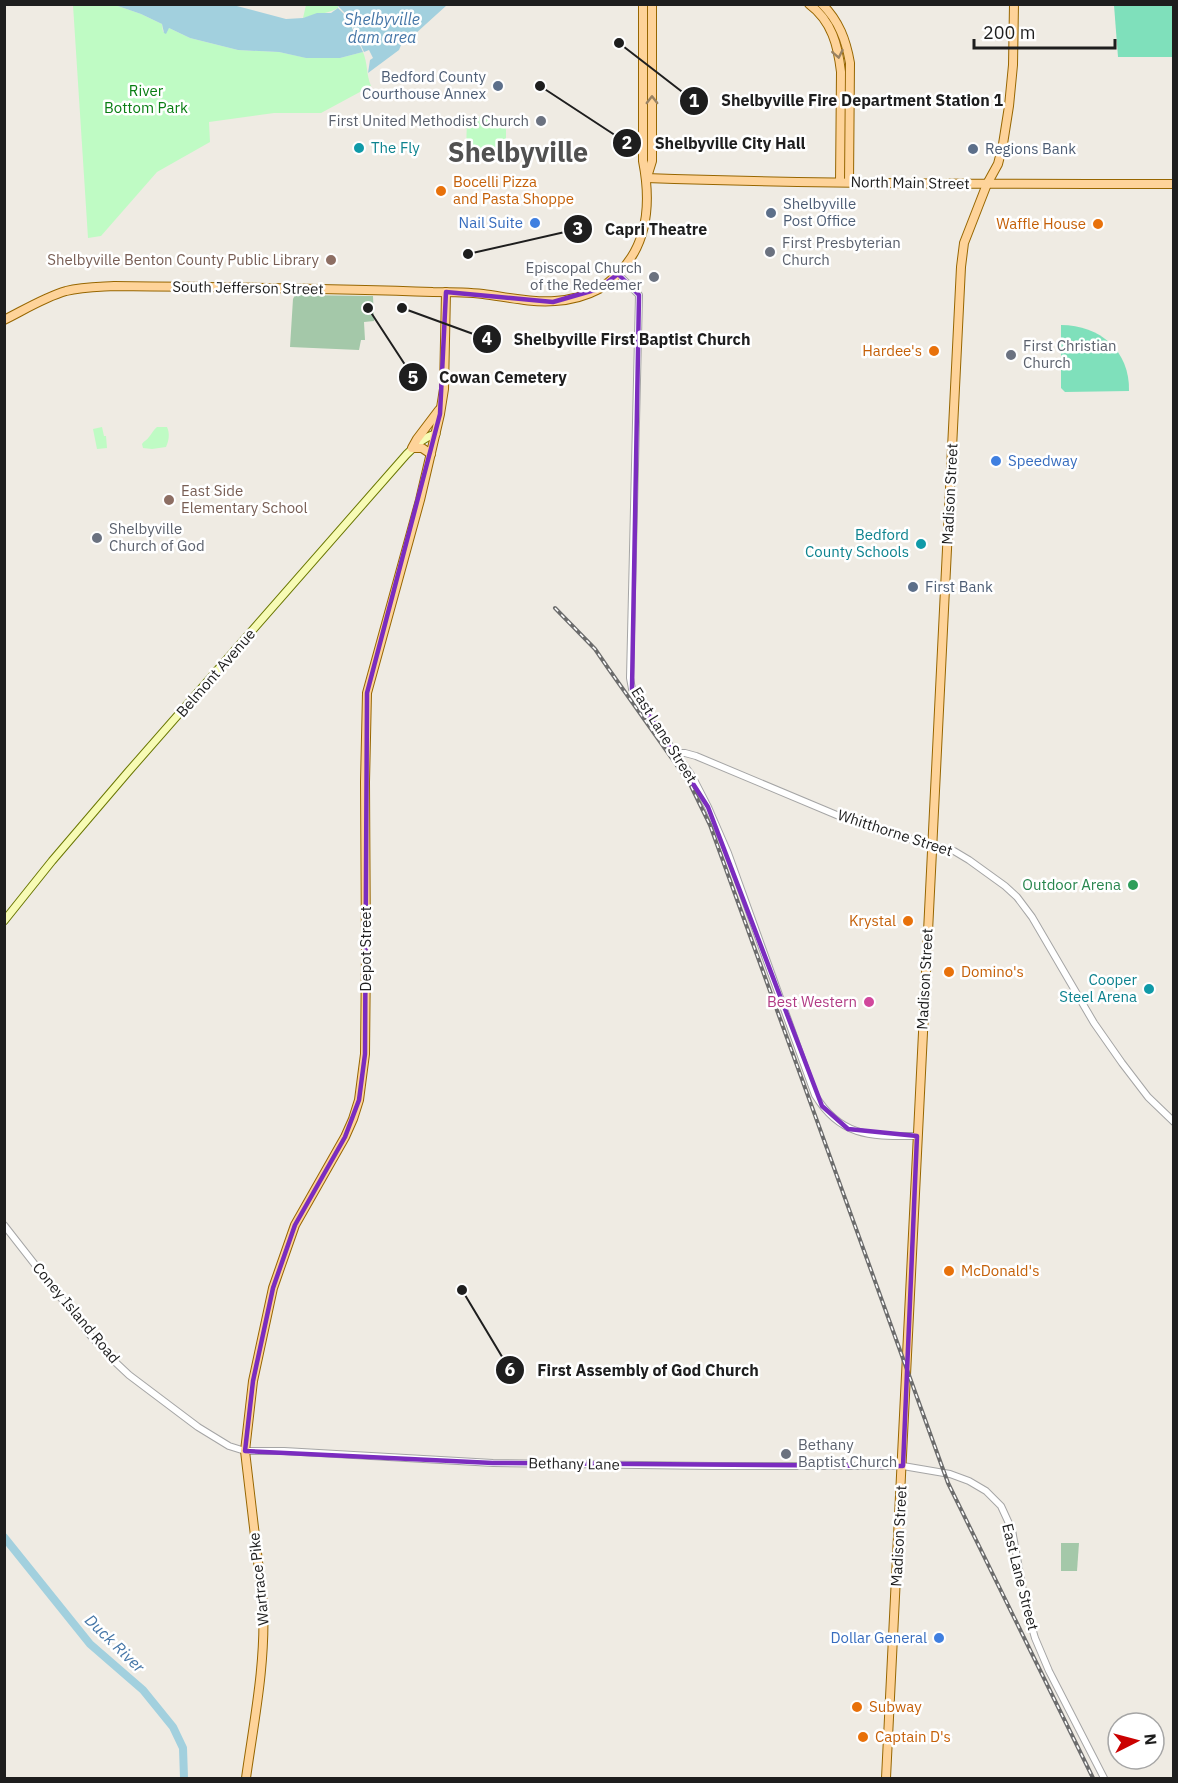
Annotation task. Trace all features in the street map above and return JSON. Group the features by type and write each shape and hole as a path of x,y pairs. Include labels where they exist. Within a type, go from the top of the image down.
{"main road":[{"path":"618,274 633,255 643,236 646,214 646,178 643,161 643,4"},
{"path":"646,178 652,161 652,4"},
{"path":"809,4 823,17 833,35 839,55 841,72 840,182"},
{"path":"822,4 841,30 850,63 849,182"},
{"name":"Madison Street","path":"886,1779 961,267 964,243 987,184 998,164 1009,106 1014,4"},
{"name":"North Main Street","path":"646,178 987,184 1173,184"},
{"name":"South Jefferson Street","path":"4,320 52,296 73,290 114,286 446,292 553,302 573,299 597,290 618,274"},
{"name":"Depot Street","path":"245,1451 253,1381 273,1288 296,1225 345,1137 359,1101 365,1054 367,693 436,434 444,389 446,292"},
{"path":"431,454 422,448 412,448 441,406"},
{"name":"Belmont Avenue","path":"4,921 128,772 412,448 428,436 436,434"},
{"name":"Wartrace Pike","path":"245,1451 264,1629 246,1779"}],"street":[{"name":"East Lane Street","path":"618,274 639,296 630,678 633,689 692,776 721,837 815,1095 822,1106 848,1129 870,1135 917,1136"},
{"name":"Whitthorne Street","path":"675,753 696,756 834,814 879,831 954,851 969,860 1017,897 1032,917 1094,1023 1148,1097 1173,1122"},
{"name":"Coney Island Road","path":"4,1225 90,1335 120,1367 216,1440 245,1451"},
{"name":"Bethany Lane","path":"245,1451 534,1464 903,1466"},
{"name":"East Lane Street","path":"903,1466 950,1474 969,1481 986,1491 1001,1506 1012,1530 1026,1607 1035,1638 1049,1671 1104,1779"}],"highlighted area":[{"path":"618,274 639,295 632,689 708,807 822,1106 848,1129 917,1136 903,1466 493,1463 245,1451 253,1381 273,1288 295,1225 345,1137 359,1100 365,1054 367,693 440,414 446,292 553,302 598,289"}],"green space":[{"name":"River Bottom Park","path":"73,5 115,5 162,24 163,32 169,28 190,38 238,50 279,52 307,58 340,58 363,52 371,86 321,113 274,113 209,122 210,142 157,172 101,236 88,238"},
{"path":"306,5 338,5 338,8 303,18"},
{"path":"1114,5 1173,5 1173,57 1118,57"},
{"path":"467,117 506,118 506,156 466,155"},
{"path":"295,295 373,296 374,321 364,322 365,340 361,340 359,350 290,347"},
{"path":"1061,325 1088,330 1100,335 1110,343 1124,364 1129,391 1065,392 1061,388"},
{"path":"102,427 104,436 106,436 107,448 97,449 93,429"},
{"path":"157,427 167,427 169,437 166,447 143,448 142,444"},
{"path":"1061,1543 1079,1543 1077,1571 1061,1571"}],"water":[{"name":"Shelbyville dam area","path":"338,4 447,5 415,34 404,38 399,50 368,73 370,60 373,58 369,50 364,52 348,16"},
{"path":"115,5 233,5 286,19 303,18 317,13 331,13 338,8 347,17 363,52 340,58 306,58 279,52 238,50 190,38 169,28 166,34 162,24"}],"waterway":[{"name":"Duck River","path":"4,1537 90,1644 143,1690 173,1727 183,1748 184,1778"}],"railway":[{"path":"555,608 595,649 690,784 710,825 948,1483 1093,1778"}],"place":[{"name":"Shelbyville Fire Department Station 1","path":"619,43"},
{"name":"Bedford County Courthouse Annex","path":"498,86"},
{"name":"Shelbyville City Hall","path":"540,86"},
{"name":"First United Methodist Church","path":"541,121"},
{"name":"The Fly","path":"359,148"},
{"name":"Regions Bank","path":"973,149"},
{"name":"Bocelli Pizza and Pasta Shoppe","path":"441,191"},
{"name":"Shelbyville Post Office","path":"771,213"},
{"name":"Nail Suite","path":"535,223"},
{"name":"Waffle House","path":"1098,224"},
{"name":"First Presbyterian Church","path":"770,252"},
{"name":"Capri Theatre","path":"468,254"},
{"name":"Shelbyville Benton County Public Library","path":"331,260"},
{"name":"Episcopal Church of the Redeemer","path":"654,277"},
{"name":"Cowan Cemetery","path":"368,308"},
{"name":"Shelbyville First Baptist Church","path":"402,308"},
{"name":"Hardee's","path":"934,351"},
{"name":"First Christian Church","path":"1011,355"},
{"name":"Speedway","path":"996,461"},
{"name":"East Side Elementary School","path":"169,500"},
{"name":"Shelbyville Church of God","path":"97,538"},
{"name":"Bedford County Schools","path":"921,544"},
{"name":"First Bank","path":"913,587"},
{"name":"Outdoor Arena","path":"1133,885"},
{"name":"Krystal","path":"908,921"},
{"name":"Domino's","path":"949,972"},
{"name":"Cooper Steel Arena","path":"1149,989"},
{"name":"Best Western","path":"869,1002"},
{"name":"McDonald's","path":"949,1271"},
{"name":"First Assembly of God Church","path":"462,1290"},
{"name":"Bethany Baptist Church","path":"786,1454"},
{"name":"Dollar General","path":"939,1638"},
{"name":"Subway","path":"857,1707"},
{"name":"Captain D's","path":"863,1737"}],"district":[{"name":"Shelbyville","path":"518,153"}]}
